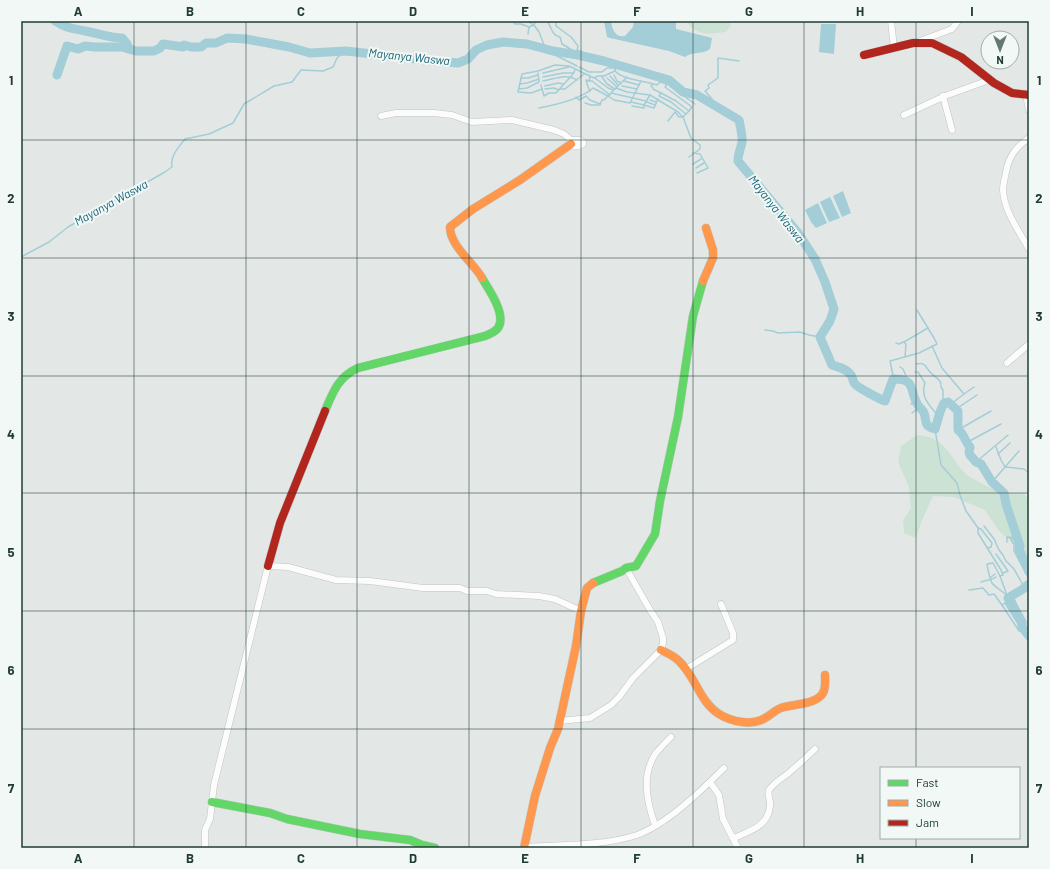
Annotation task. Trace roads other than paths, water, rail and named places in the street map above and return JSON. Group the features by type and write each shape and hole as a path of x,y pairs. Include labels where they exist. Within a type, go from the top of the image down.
{"street":[{"path":"891,21 894,48"},
{"path":"864,55 919,42 952,29 958,21"},
{"path":"919,42 932,44 961,57 990,80 1012,93 1028,95 1029,110"},
{"path":"904,115 943,96 990,80"},
{"path":"943,96 952,130"},
{"path":"205,848 205,830 210,819 214,785 268,566 280,524 331,397 344,374 358,368 471,341 498,330 501,319 498,306 479,272 454,242 450,233 450,227 474,209 530,173 571,142 564,134 554,130 512,120 472,122 452,115 434,113 396,113 381,116"},
{"path":"1029,138 1013,152 1007,166 1003,189 1008,212 1029,249"},
{"path":"706,228 713,250 713,258 705,276 693,316 678,417 660,501 655,534 636,566 626,568 592,583 587,588 581,611 576,646 558,729 550,748 535,796 524,847 610,841 637,835 680,808 724,768"},
{"path":"1007,363 1029,344"},
{"path":"268,566 288,567 336,580 370,581 423,588 460,588 467,591 487,591 496,594 539,596 567,603 581,611"},
{"path":"559,722 590,718 610,705 619,697 633,678 661,650 663,643 660,628 626,568"},
{"path":"686,670 733,640 733,633 721,604"},
{"path":"661,650 677,659 686,670 701,697 710,708 724,717 744,722 757,722 766,719 779,708 791,707 818,698 824,692 825,674"},
{"path":"655,825 648,799 647,779 655,754 671,737"},
{"path":"734,838 755,829 762,824 769,811 769,790 777,781 792,771 815,749"},
{"path":"710,782 719,795 723,819 738,848"},
{"path":"212,802 270,813 287,820 325,828 410,840 435,848"}],"water":[{"path":"604,21 611,21 612,27 616,34 619,36 625,36 633,27 634,21 674,21 676,22 676,29 712,38 710,49 685,57 669,51 610,38 607,37"},
{"path":"821,24 836,24 834,54 819,52"},
{"path":"843,191 851,213 842,217 833,196"},
{"path":"830,197 840,218 829,222 820,202"},
{"path":"818,203 827,223 816,228 805,210"}],"waterway":[{"name":"Mayanya Waswa","path":"55,21 70,28 122,38 129,49"},
{"path":"513,21 515,24 521,24 529,27"},
{"path":"528,21 533,25"},
{"path":"533,25 537,21"},
{"path":"547,21 553,33 560,37 562,44 578,55"},
{"path":"556,21 556,26 571,37 578,46 577,50 592,56"},
{"path":"528,34 529,27 534,25 539,32 546,50"},
{"name":"Mayanya Waswa","path":"57,75 67,46 78,49 85,46 122,47 136,51 154,51 160,48 163,44 183,47 184,45 201,47 206,43 216,43 227,38 246,39 289,47 310,53 346,51 458,63 468,59 476,50 487,45 503,42 527,44 553,51 604,61 669,80 683,92 697,95 739,120 742,144 738,161 798,233 815,259 825,282 834,309 830,321 820,337 832,365 843,368 851,375 857,386 885,401 893,379 901,379 906,381 911,387 915,400 924,412 927,425 931,428 935,429 944,403 948,402 958,411 958,430 970,447 970,455 976,462 981,464 992,482 1004,493 1006,504 1020,546 1019,549 1029,572"},
{"name":"Mayanya Waswa","path":"21,257 49,242 68,227 172,167 173,156 185,139 209,134 233,123 244,104 274,86 292,82 301,70 323,71 333,67 337,58 346,51"},
{"path":"553,51 553,54 577,66"},
{"path":"713,103 712,99 705,91 709,88 708,85 718,78 718,58 739,61"},
{"path":"542,89 531,93 518,92 522,74 538,71 555,65 569,66 594,78 604,76 615,71 616,64"},
{"path":"543,73 569,67"},
{"path":"579,67 589,72 602,72 607,68 615,68"},
{"path":"541,85 544,96 549,93 556,93 575,70"},
{"path":"615,71 629,79 657,85 660,82 667,84 665,87 692,107 689,111"},
{"path":"519,89 527,88 539,82 538,73"},
{"path":"543,77 563,73 574,73"},
{"path":"560,89 565,89 584,74"},
{"path":"521,78 528,78 538,75"},
{"path":"614,75 617,81 621,83"},
{"path":"610,76 618,85"},
{"path":"543,81 565,77 577,80"},
{"path":"590,77 589,81 586,80 590,91"},
{"path":"602,77 607,84 615,89"},
{"path":"539,108 575,98 593,88 608,96 627,77"},
{"path":"595,78 613,90"},
{"path":"607,78 617,87"},
{"path":"520,84 539,79"},
{"path":"589,81 592,81 610,95"},
{"path":"624,81 639,85"},
{"path":"585,103 600,105 602,100 608,96 614,100 630,103 641,81"},
{"path":"545,86 558,83 563,84"},
{"path":"652,84 651,86 653,89 661,93 659,96 671,102 686,114 683,117 679,117 675,112 668,121"},
{"name":"Mayanya Waswa","path":"667,84 695,104"},
{"path":"622,86 637,89"},
{"path":"545,89 554,88 559,90"},
{"path":"616,88 627,92 650,95 678,112 683,117 691,138 700,145 700,149 689,157"},
{"path":"611,93 646,101"},
{"path":"661,93 676,101 689,111 686,114"},
{"path":"650,95 644,105 654,108 658,99"},
{"path":"576,97 579,100 586,96 590,100 600,104"},
{"path":"650,100 656,102"},
{"path":"631,102 644,105"},
{"path":"647,102 655,105"},
{"path":"632,106 644,108 644,105"},
{"path":"693,153 700,154 708,168 697,173"},
{"path":"693,164 701,159"},
{"path":"696,168 704,163"},
{"path":"897,379 893,375 890,361 919,353 937,344 917,310"},
{"path":"904,342 928,328"},
{"path":"765,330 778,333 800,332 820,337"},
{"path":"896,343 899,344 903,342 906,344 905,357"},
{"path":"932,346 942,368 964,394 951,404"},
{"path":"916,364 924,365 939,380 943,390 943,398 946,402"},
{"path":"900,367 903,369 909,383"},
{"path":"915,372 918,372 925,383 925,397 929,405 938,416"},
{"path":"964,394 974,387"},
{"path":"956,409 977,395"},
{"name":"Mayanya Waswa","path":"911,404 917,402"},
{"path":"912,413 916,410 922,410"},
{"path":"958,430 991,411"},
{"path":"966,443 1001,424"},
{"path":"935,429 941,465 957,483 966,511 978,528 978,533 1001,570 1003,575 1000,576 1008,598"},
{"path":"976,462 1008,435"},
{"path":"998,454 1010,443"},
{"path":"996,447 1005,467 1024,469 1029,473"},
{"path":"992,482 1019,451"},
{"path":"984,526 994,539 1006,561 1014,569 1023,585 1019,588 1020,591"},
{"path":"978,528 981,529 992,543 991,547 988,548"},
{"path":"1007,542 1007,537 1017,539"},
{"path":"1011,537 1014,544 1014,551 1029,579"},
{"path":"996,554 1008,571 1003,573"},
{"path":"1000,576 993,563 987,564 992,583 1007,596"},
{"path":"991,577 995,574"},
{"path":"981,582 996,577"},
{"name":"Mayanya Waswa","path":"1029,581 1023,585 1029,588"},
{"name":"Mayanya Waswa","path":"1029,584 1008,598 1022,622 1022,627 1029,636"},
{"path":"969,590 983,588 989,595 994,594 1002,605"},
{"name":"Mayanya Waswa","path":"1012,595 1025,621 1022,622"},
{"path":"1009,600 1002,605 1019,631 1023,629"},
{"path":"1005,603 1020,627 1022,627"}]}
